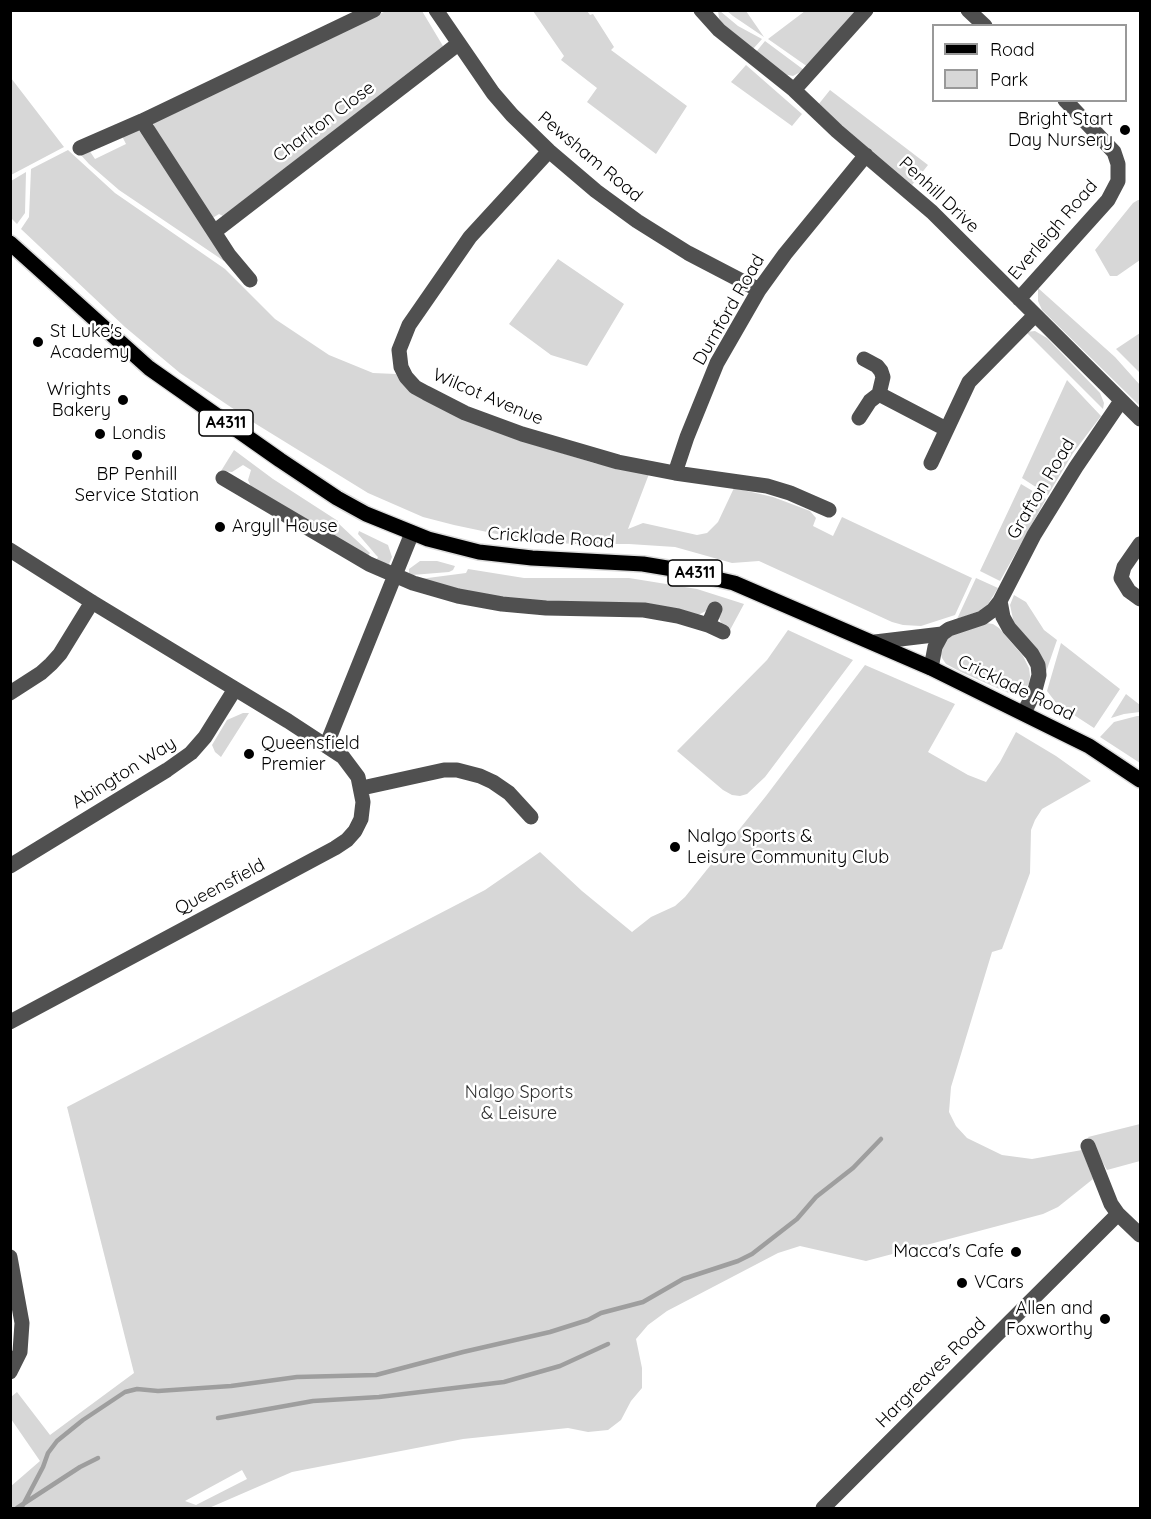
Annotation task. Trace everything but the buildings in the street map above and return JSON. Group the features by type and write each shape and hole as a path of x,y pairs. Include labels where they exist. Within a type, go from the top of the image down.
{"main road":[{"name":"Cricklade Road","path":"10,243 149,368 337,498 366,514 412,534 450,546 504,556 643,564 711,577 755,591 875,642 1024,713 1089,746 1140,780"}],"street":[{"path":"80,148 374,10"},
{"name":"Pewsham Road","path":"435,10 512,115 549,151 596,191 637,221 688,252 759,290"},
{"name":"Penhill Drive","path":"702,10 719,30 794,90 932,212 1140,419"},
{"path":"794,90 866,10"},
{"path":"968,10 983,24"},
{"name":"Charlton Close","path":"214,232 458,44"},
{"name":"Everleigh Road","path":"1019,299 1108,200 1118,181 1118,164 1114,152 1067,102"},
{"path":"141,121 229,255 250,280"},
{"name":"Wilcot Avenue","path":"549,151 477,228 409,325 399,350 401,367 406,377 415,387 465,412 581,453 675,473 767,486 829,510"},
{"name":"Durnford Road","path":"675,473 717,363 759,290 785,254 866,155"},
{"path":"932,463 969,382 1035,315"},
{"path":"859,418 870,401 879,394 884,377 877,366 864,359"},
{"path":"879,394 946,429"},
{"name":"Grafton Road","path":"875,642 942,634 949,629 982,618 993,610 1000,601 1034,535 1076,467 1121,401"},
{"path":"234,479 369,564 394,577 458,596 502,604 546,608 644,610 678,616 723,632"},
{"path":"326,746 412,534"},
{"path":"1140,544 1124,567 1121,578 1129,591 1140,599"},
{"path":"10,550 343,757 352,767 362,788 444,770 468,771 493,782 509,793 531,816"},
{"path":"1000,601 1003,616 1009,628 1032,654 1038,665 1039,675 1035,690 1024,713"},
{"path":"10,693 51,664 60,654 92,602"},
{"path":"708,625 715,609"},
{"path":"931,668 934,647 942,634"},
{"name":"Abington Way","path":"10,866 191,753 205,737 235,689"},
{"name":"Queensfield","path":"10,1022 335,848 347,840 361,819 362,788"},
{"path":"1088,1146 1104,1188 1118,1214 1140,1235"},
{"name":"Hargreaves Road","path":"823,1509 1118,1214"},
{"path":"10,1257 22,1323 20,1352 10,1372"}],"green space":[{"path":"855,10 856,12 808,67 768,39 805,11"},
{"path":"386,11 422,11 443,46 223,216 219,214 211,219 153,128 154,123 167,113"},
{"path":"533,11 587,11 590,15 593,14 614,47 611,50 687,106 656,154 587,102 597,88 561,60 564,56"},
{"path":"718,11 738,26 762,39 753,49 722,23"},
{"path":"727,11 746,11 764,37 733,16"},
{"path":"765,41 804,70 793,76 783,74 756,52"},
{"path":"746,65 802,114 792,126 731,82"},
{"path":"11,78 64,147 11,175"},
{"path":"830,90 928,165 912,185 818,105"},
{"path":"138,129 226,260 224,261 119,190 80,154 89,150 95,159 126,144 121,134"},
{"path":"68,150 115,193 225,269 275,319 329,355 373,373 396,374 405,386 532,444 594,463 649,474 628,529 643,523 697,535 707,533 718,522 734,488 773,497 810,511 816,518 813,526 833,536 842,517 972,578 955,615 921,626 903,625 759,561 732,563 675,547 525,540 423,517 368,493 256,424 180,373 125,327 21,229 29,217 31,169"},
{"path":"26,172 25,213 17,224 11,218 11,181"},
{"path":"1140,200 1140,260 1117,276 1110,276 1095,250 1133,203"},
{"path":"558,259 624,304 587,366 551,355 509,324"},
{"path":"1038,288 1115,357 1140,385 1140,406 1042,310 1038,301"},
{"path":"1035,331 1047,338 1100,393 1104,403 1103,409 1026,332"},
{"path":"1140,333 1140,373 1116,349"},
{"path":"1067,380 1101,416 1073,453 1048,495 1022,478"},
{"path":"234,450 273,479 338,521 370,553 367,557 252,489 248,480 251,470 243,465 232,472 221,471"},
{"path":"1021,484 1046,499 1000,581 980,571"},
{"path":"359,531 388,545 392,557 389,564 376,561 378,557 358,534"},
{"path":"420,561 437,561 455,566 449,572 412,575 409,573 409,569"},
{"path":"468,569 524,578 629,578 697,589 744,604 730,630 722,626 719,617 706,611 698,615 495,598 420,579 466,573"},
{"path":"976,578 998,588 985,609 957,619"},
{"path":"1014,595 1026,602 1044,630 1057,640 1046,672 1014,624 1010,605"},
{"path":"986,623 999,628 1023,656 1029,668 1029,684 1017,693 1011,694 961,672 946,664 942,658 940,651 949,636"},
{"path":"788,630 853,660 765,777 747,794 732,795 677,751 767,660"},
{"path":"1061,643 1120,689 1094,728 1057,704 1047,691"},
{"name":"Nalgo Sports & Leisure","path":"865,665 955,704 928,752 968,775 986,782 1016,732 1091,781 1042,809 1035,820 1031,830 1030,873 1002,949 992,952 951,1087 949,1112 956,1126 967,1138 1002,1155 1032,1159 1082,1150 1093,1179 1058,1207 1043,1214 866,1261 800,1246 778,1253 667,1311 648,1325 636,1339 642,1368 642,1388 631,1401 621,1420 608,1430 588,1432 568,1428 463,1439 292,1472 209,1508 11,1508 10,1487 40,1461 11,1419 11,1397 17,1392 50,1435 134,1373 67,1107 485,890 540,852 582,891 632,932 651,917 675,906 685,897 766,796","holes":["242,1470 247,1479 196,1505 185,1501"]},
{"path":"1126,694 1140,705 1140,712 1111,718"},
{"path":"243,713 249,713 221,757 212,745 227,720"},
{"path":"1140,716 1140,763 1100,737 1114,722"},
{"path":"1140,1124 1140,1161 1107,1170 1088,1137"}],"waterway":[{"path":"23,1505 48,1453 57,1441 83,1420 125,1392 137,1389 158,1391 231,1386 297,1377 376,1375 550,1332 588,1320 601,1313 643,1302 683,1279 738,1261 752,1254 797,1219 816,1197 853,1168 881,1139"},
{"path":"218,1418 313,1401 379,1397 504,1382 560,1366 608,1344"},
{"path":"17,1508 98,1458"}],"place":[{"name":"Bright Start Day Nursery","path":"1125,130"},
{"name":"St Luke's Academy","path":"38,342"},
{"name":"Wrights Bakery","path":"123,400"},
{"name":"Londis","path":"100,434"},
{"name":"BP Penhill Service Station","path":"137,455"},
{"name":"Argyll House","path":"220,527"},
{"name":"Queensfield Premier","path":"249,754"},
{"name":"Nalgo Sports & Leisure Community Club","path":"675,847"},
{"name":"Macca's Cafe","path":"1016,1252"},
{"name":"VCars","path":"962,1283"},
{"name":"Allen and Foxworthy","path":"1105,1319"}]}
